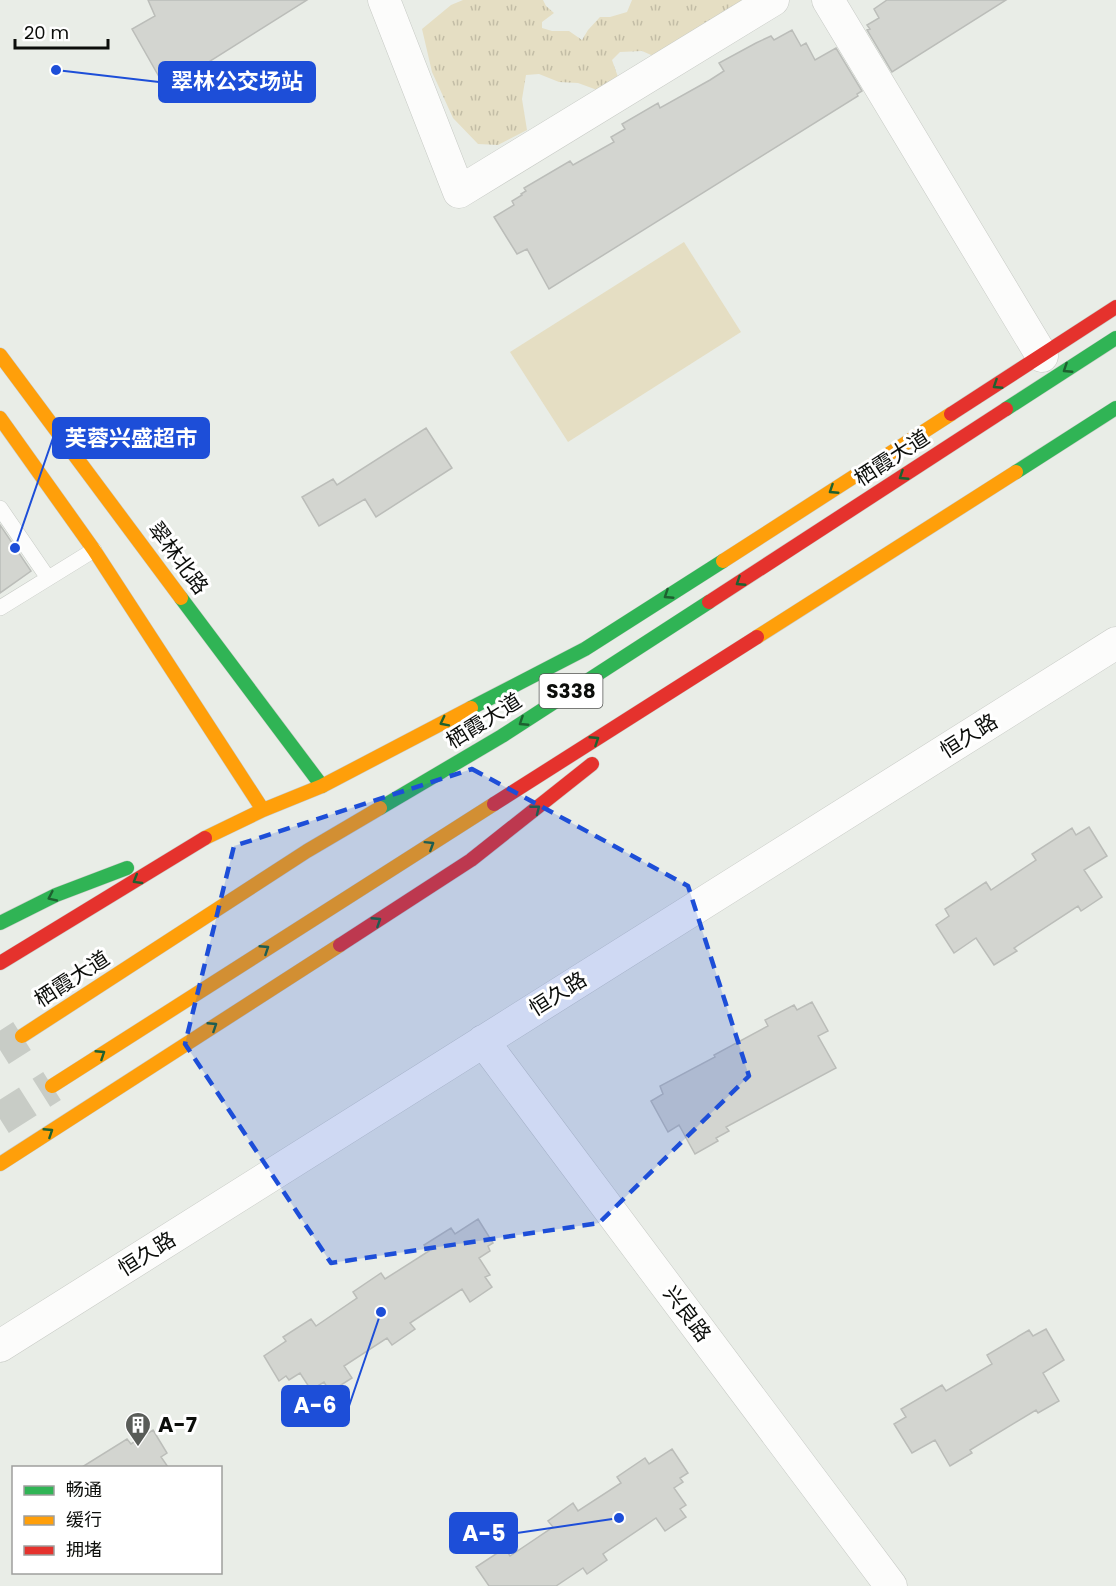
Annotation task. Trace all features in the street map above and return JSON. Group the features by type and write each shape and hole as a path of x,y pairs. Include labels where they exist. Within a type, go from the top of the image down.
{"main road":[{"path":"0,923 56,895 204,838 263,810 322,786 585,649 1116,307"},
{"name":"栖霞大道","path":"22,1036 307,851 502,736 1116,338"},
{"name":"翠林北路","path":"0,355 322,786"},
{"name":"S338","path":"52,1086 1116,408"},
{"path":"0,418 94,550 263,810"},
{"path":"631,733 734,652"},
{"path":"0,1164 471,860 603,756"},
{"path":"0,963 204,838"}],"street":[{"path":"384,0 459,192 773,0"},
{"path":"828,0 1042,356"},
{"name":"恒久路","path":"0,1346 1116,643"},
{"name":"兴良路","path":"483,1041 891,1586"}],"lane":[{"path":"0,508 48,578"},
{"path":"0,608 94,550"}],"highlighted area":[{"path":"472,769 688,886 749,1076 599,1223 331,1263 185,1044 234,846"}],"green space":[{"path":"463,0 543,0 554,13 542,22 542,28 552,31 569,31 582,40 600,17 610,17 627,12 632,0 744,0 658,58 642,51 620,52 612,60 618,77 600,91 578,83 559,82 539,74 526,75 522,99 527,130 498,145 478,144 453,118 432,72 422,29 451,5"},
{"path":"684,242 741,332 568,442 510,352"}],"building":[{"path":"148,0 307,0 166,89 132,29 155,16"},
{"path":"887,0 1006,0 892,72 867,30 870,29 867,25 879,18 874,9"},
{"path":"792,30 801,46 806,43 815,60 836,48 862,91 857,94 858,96 549,289 527,249 517,254 494,217 514,205 512,201 526,191 524,188 570,161 573,165 614,142 611,137 625,129 622,124 658,103 660,108 724,71 719,63 771,36 774,40"},
{"path":"426,428 452,468 376,517 365,499 319,526 302,497 333,479 337,485"},
{"path":"0,525 31,571 0,593"},
{"path":"1089,827 1107,856 1084,870 1102,897 1081,911 1078,906 1014,948 1017,951 994,965 976,938 954,953 936,925 949,916 945,909 986,882 991,890 1036,860 1032,854 1072,828 1076,835"},
{"path":"812,1002 828,1031 818,1036 836,1068 726,1127 729,1131 716,1138 718,1141 695,1154 679,1125 668,1132 651,1101 663,1094 660,1086 768,1026 765,1020 794,1005 797,1010"},
{"path":"478,1219 493,1243 488,1246 490,1251 479,1258 490,1275 485,1277 492,1287 470,1302 462,1289 410,1323 415,1329 392,1345 387,1338 344,1366 352,1378 330,1392 324,1382 311,1390 300,1373 289,1380 286,1376 279,1381 264,1356 286,1341 283,1337 311,1319 316,1326 357,1298 353,1292 381,1273 385,1279 429,1251 424,1245 451,1228 455,1234"},
{"path":"1046,1329 1064,1360 1043,1373 1059,1401 1038,1413 1036,1410 970,1450 972,1453 950,1466 935,1440 912,1453 894,1424 906,1417 901,1409 942,1385 946,1391 992,1364 987,1355 1029,1330 1033,1336"},
{"name":"A-7","path":"153,1430 167,1453 161,1457 167,1466 84,1466 127,1439 131,1444"},
{"path":"672,1449 688,1473 680,1478 683,1482 674,1488 686,1505 680,1509 686,1517 665,1531 656,1518 603,1554 607,1560 587,1574 583,1568 556,1586 489,1586 476,1567 505,1548 510,1556 553,1527 548,1521 573,1503 578,1511 621,1483 617,1477 645,1458 649,1464"}],"tunnel":[{"path":"0,1050 22,1036"},
{"path":"0,1119 52,1086"}],"traffic: fast":[{"path":"1006,409 1116,338"},
{"path":"1016,472 1116,408"},
{"path":"471,708 585,649 723,561"},
{"path":"181,598 322,786"},
{"path":"380,808 502,736 709,602"},
{"path":"0,923 56,895 127,868"}],"traffic: slow":[{"path":"0,355 181,598"},
{"path":"723,561 951,414"},
{"path":"0,418 94,550 263,810"},
{"path":"757,637 1016,472"},
{"path":"205,838 263,810 322,786 471,708"},
{"path":"52,1086 494,804"},
{"path":"22,1036 307,851 380,808"},
{"path":"0,1164 340,945"}],"traffic: jam":[{"path":"951,414 1116,307"},
{"path":"709,602 1006,409"},
{"path":"494,804 757,637"},
{"path":"340,945 471,860 592,764"},
{"path":"0,963 205,838"}],"place":[{"name":"翠林公交场站","path":"56,70"},
{"name":"芙蓉兴盛超市","path":"15,548"},
{"name":"A-6","path":"381,1312"},
{"name":"A-7","path":"138,1448"},
{"name":"A-5","path":"619,1518"}]}
